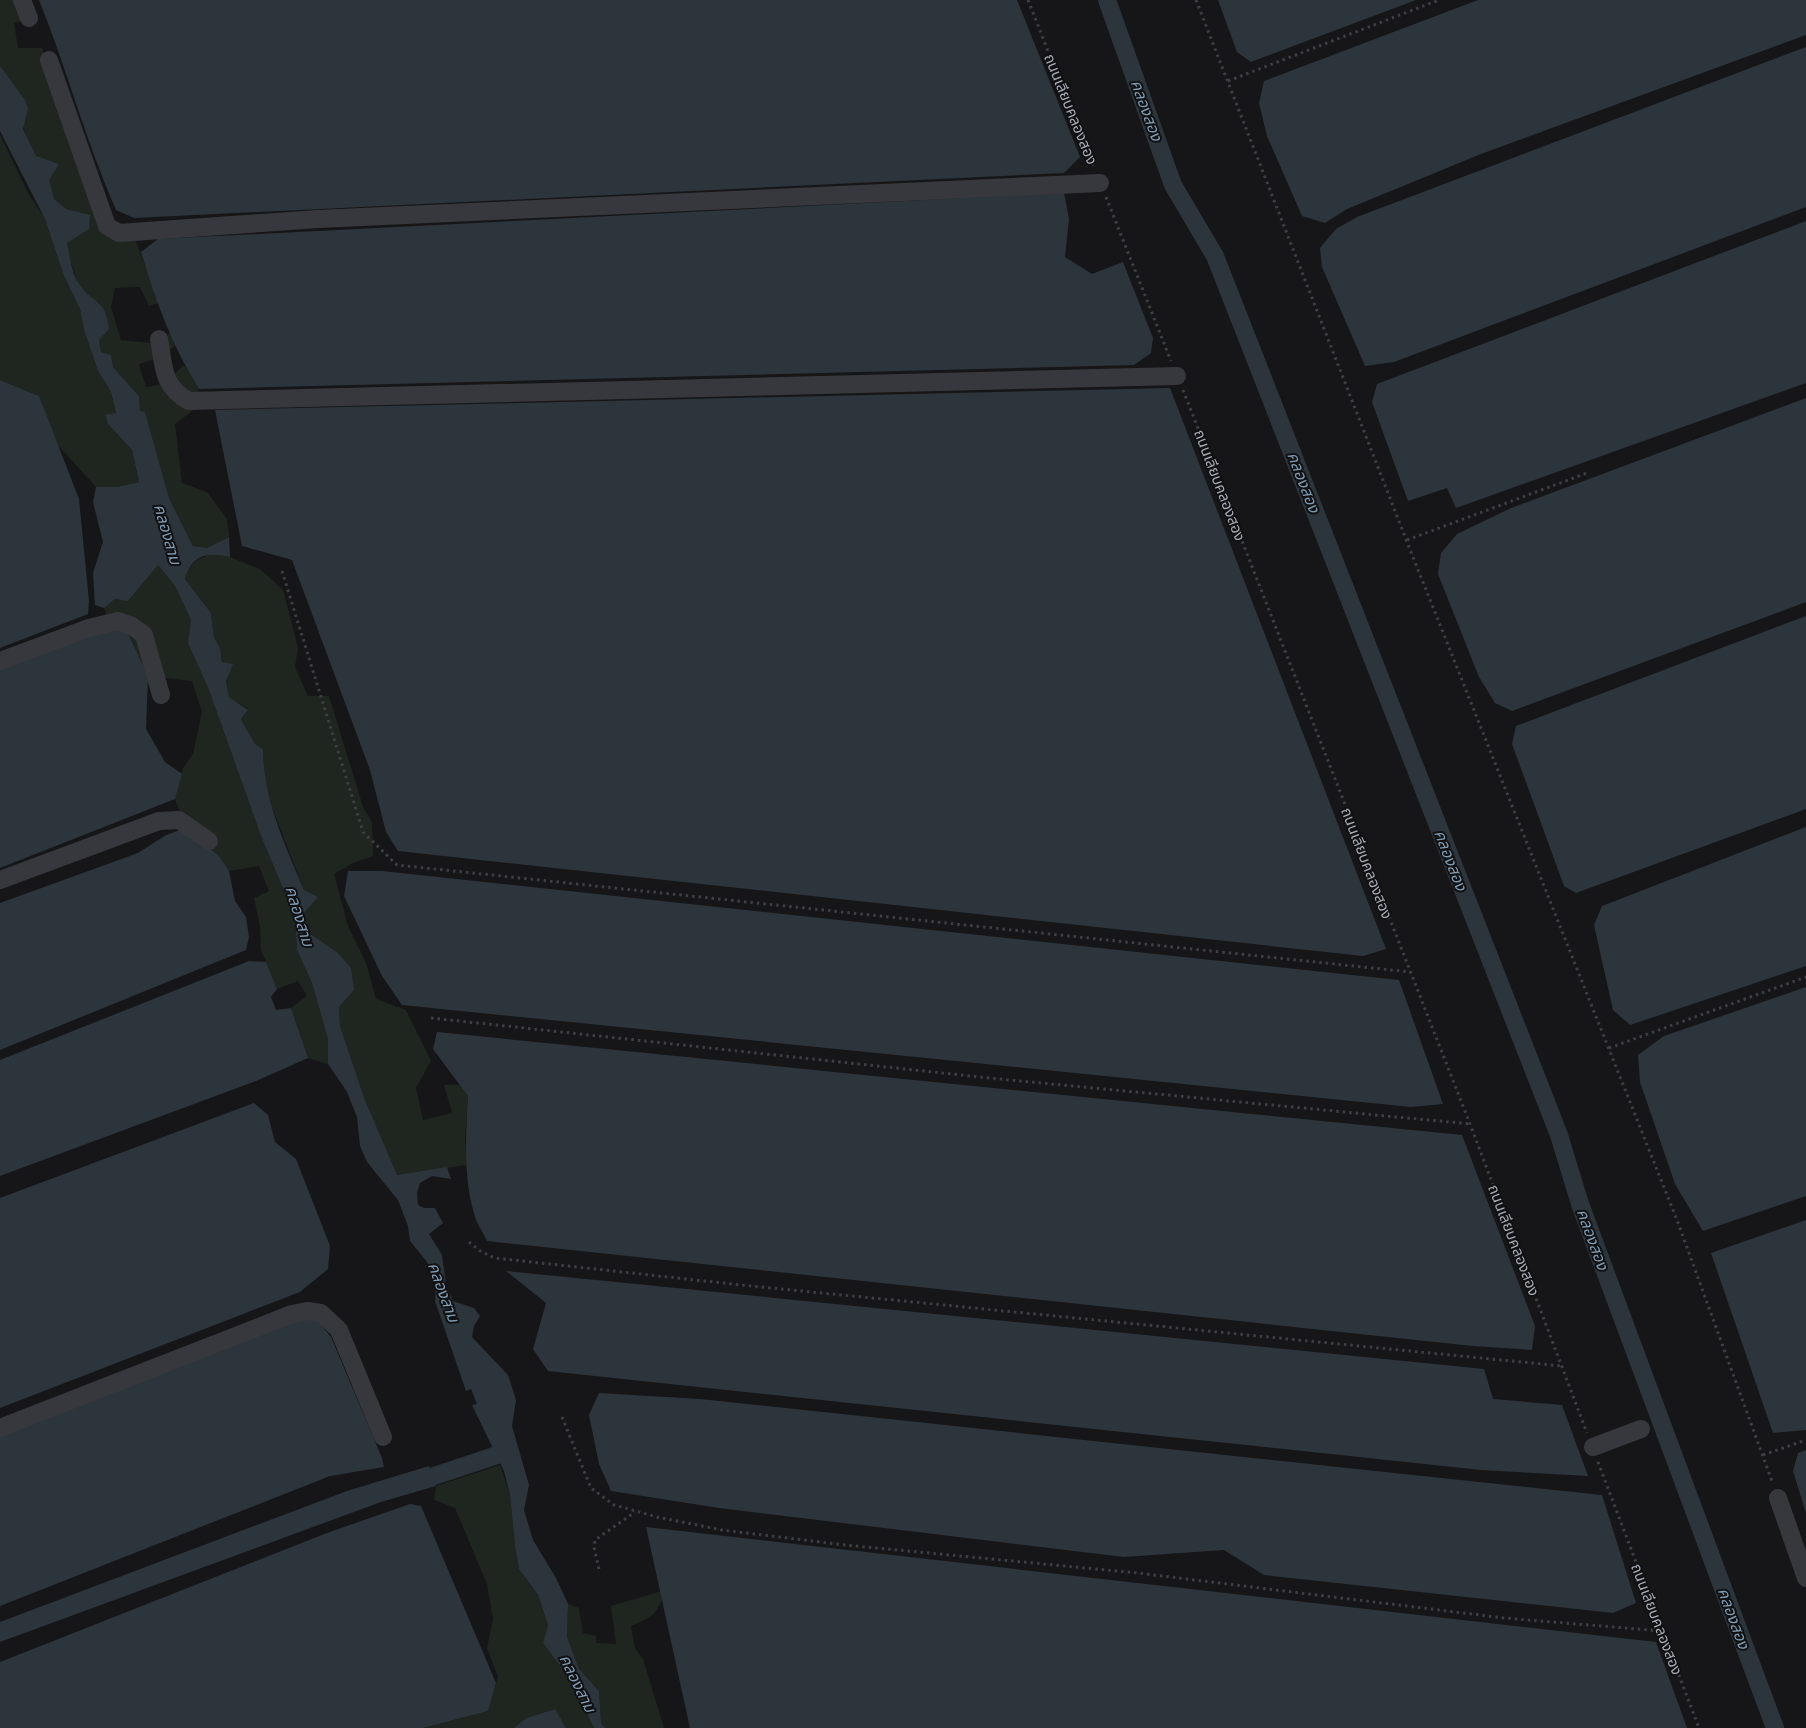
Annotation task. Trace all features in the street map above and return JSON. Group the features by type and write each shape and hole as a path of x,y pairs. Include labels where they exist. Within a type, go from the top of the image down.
{"street":[{"path":"22,0 29,18"},
{"path":"49,60 107,226 119,233 318,219 1100,183"},
{"path":"158,339 167,382 175,394 189,401 1177,376"},
{"path":"0,661 89,628 118,621 132,626 144,635 161,695"},
{"path":"0,880 159,821 179,820 209,840"},
{"path":"0,1428 292,1314 307,1311 321,1313 339,1330 383,1437"},
{"path":"1593,1447 1641,1429"},
{"path":"1778,1498 1806,1578"}],"path":[{"name":"ถนนเลียบคลองสอง","path":"1028,0 1470,1124 1698,1728"},
{"path":"1196,0 1407,540 1677,1220 1778,1498"},
{"path":"1228,81 1439,0"},
{"path":"1407,540 1587,473"},
{"path":"282,571 363,832 397,865 1410,972"},
{"path":"1609,1048 1806,977"},
{"path":"431,1018 960,1075 1470,1124"},
{"path":"469,1242 480,1251 495,1258 751,1286 1562,1366"},
{"path":"562,1417 591,1488 614,1505 636,1512 722,1530 845,1545 1138,1573 1504,1618 1662,1631"},
{"path":"1762,1455 1806,1440"},
{"path":"599,1569 594,1547 595,1540 636,1512"}],"shaded area":[{"path":"0,0 15,0 25,20 14,23 18,48 42,48 99,220 136,241 158,303 149,306 140,287 115,288 111,307 121,340 150,343 171,333 175,346 156,359 139,364 146,387 163,384 184,365 199,389 191,412 175,424 182,483 207,492 227,519 229,537 207,548 193,546 169,498 145,413 140,411 139,396 113,367 111,356 101,352 91,297 78,283 25,132 0,69"},
{"path":"0,135 28,193 45,219 64,276 80,309 84,330 98,371 111,392 116,414 105,416 108,424 132,450 139,482 117,487 96,487 56,443 39,396 0,380"},
{"path":"211,554 230,557 260,569 283,590 298,648 295,667 308,696 329,696 363,807 372,822 373,856 353,863 334,874 348,926 366,963 376,999 406,1010 431,1061 416,1088 423,1120 452,1113 444,1085 460,1085 468,1096 465,1139 467,1165 396,1175 365,1100 340,1026 339,1007 354,990 337,952 309,933 303,914 304,890 272,807 263,772 263,749 255,744 241,719 248,709 229,697 220,648 214,639 211,613 185,579 194,563"},
{"path":"158,565 175,586 191,620 188,643 209,690 261,836 295,917 297,950 312,983 328,1039 328,1064 308,1058 291,1008 307,996 298,981 277,989 261,950 260,926 254,898 269,891 259,866 229,871 220,857 186,828 175,799 183,768 193,754 202,712 192,681 148,676 111,628 104,608 115,599 129,600"},
{"path":"500,1465 510,1495 519,1569 538,1595 548,1625 543,1643 570,1679 594,1728 566,1728 554,1709 526,1718 514,1728 423,1728 488,1711 498,1677 487,1648 493,1619 487,1584 455,1508 434,1500 436,1486"},
{"path":"665,1590 654,1614 631,1626 635,1648 643,1659 664,1728 605,1728 601,1723 599,1691 579,1669 567,1637 568,1604 579,1608 583,1633 596,1636 596,1643 616,1644 611,1606"}],"water":[{"path":"39,0 1017,0 1080,157 1064,173 134,218 116,210 95,158"},
{"path":"1218,0 1416,0 1251,62 1237,52"},
{"path":"1478,0 1806,0 1806,35 1481,154 1347,209 1325,223 1302,216 1267,136 1259,103 1264,81"},
{"path":"1806,47 1806,207 1394,362 1365,366 1322,267 1320,248 1336,229 1357,217"},
{"name":"คลองสาม","path":"0,66 25,100 28,108 23,129 36,156 59,164 49,180 54,199 66,209 90,215 89,229 67,243 73,270 77,281 99,304 108,320 109,329 99,340 101,352 111,355 113,367 139,396 140,411 145,412 169,498 193,546 207,548 229,537 230,557 208,555 202,557 192,564 185,579 211,613 214,638 220,648 222,662 233,664 226,681 229,697 248,710 241,719 255,744 263,749 267,785 276,821 304,890 318,897 303,914 309,933 337,952 351,968 354,990 339,1007 340,1026 365,1100 397,1175 447,1167 451,1179 432,1176 420,1183 417,1193 418,1205 424,1208 435,1208 443,1223 429,1234 442,1255 446,1285 453,1301 474,1308 480,1316 474,1326 472,1337 508,1375 516,1400 512,1426 529,1485 524,1510 533,1540 556,1578 568,1604 567,1637 579,1669 599,1691 601,1723 605,1728 594,1728 570,1679 543,1643 548,1625 538,1595 519,1569 510,1495 504,1471 472,1405 477,1404 471,1389 466,1391 435,1301 436,1284 427,1262 410,1241 408,1226 398,1200 367,1162 360,1146 357,1117 347,1092 328,1064 328,1039 312,983 297,950 295,917 261,836 209,690 188,643 191,620 175,586 158,565 128,601 115,599 104,608 95,605 93,573 103,542 93,502 96,487 117,487 139,482 132,450 108,424 105,415 116,413 111,392 98,371 84,330 80,309 64,276 45,219 0,131"},
{"path":"1064,193 1069,219 1065,257 1092,274 1123,262 1153,338 1151,353 1134,365 199,389 181,357 166,323 152,288 141,252 158,239"},
{"path":"1806,221 1806,383 1456,508 1447,488 1408,501 1372,402 1377,384"},
{"path":"0,380 39,396 79,499 89,601 88,614 0,648"},
{"path":"1170,388 1386,949 1363,956 398,851 386,832 370,770 292,560 242,546 215,410"},
{"path":"1806,398 1806,602 1512,711 1495,703 1479,677 1438,574 1441,553 1457,534 1511,508"},
{"path":"1806,616 1806,809 1576,893 1564,886 1512,744 1516,726"},
{"path":"111,628 127,632 148,676 146,729 165,762 182,774 175,799 0,868 0,669"},
{"path":"1806,827 1806,966 1630,1025 1613,1010 1594,925 1602,906"},
{"path":"186,828 220,857 229,871 235,901 246,917 249,937 246,950 0,1050 0,903 138,853 166,835"},
{"path":"348,871 382,871 1399,980 1443,1104 1411,1107 402,1005 382,976 344,896"},
{"path":"249,961 266,962 277,989 271,997 276,1010 291,1008 308,1058 256,1081 0,1176 0,1060"},
{"path":"1806,987 1806,1196 1703,1231 1675,1184 1640,1082 1638,1055 1664,1036"},
{"path":"437,1032 1462,1135 1535,1326 1532,1350 1473,1346 487,1241 475,1217 468,1185 466,1155 468,1096 433,1049"},
{"path":"254,1103 268,1115 275,1142 296,1159 330,1246 328,1269 300,1292 0,1408 0,1198"},
{"path":"1806,1220 1806,1430 1773,1433 1711,1253"},
{"path":"506,1271 1484,1369 1493,1399 1562,1405 1588,1476 1481,1470 548,1371 533,1349 546,1303"},
{"path":"316,1319 331,1337 382,1458 384,1467 330,1476 0,1606 0,1437 297,1320"},
{"path":"599,1393 700,1399 1602,1495 1636,1603 1613,1613 1264,1575 1224,1550 1124,1557 719,1508 611,1491 599,1464 589,1415"},
{"path":"1806,1450 1806,1513 1793,1471 1798,1453"},
{"path":"429,1466 436,1486 381,1502 0,1642 0,1622 347,1491"},
{"path":"410,1504 421,1506 496,1683 488,1711 423,1728 0,1728 0,1662 327,1533"},
{"path":"646,1527 1656,1642 1687,1728 690,1728"},
{"path":"555,1709 566,1728 514,1728 526,1718"}],"waterway":[{"name":"คลองสอง","path":"1107,0 1173,185 1215,256 1559,1135 1580,1204 1775,1728"},
{"path":"410,1484 509,1451"}]}
